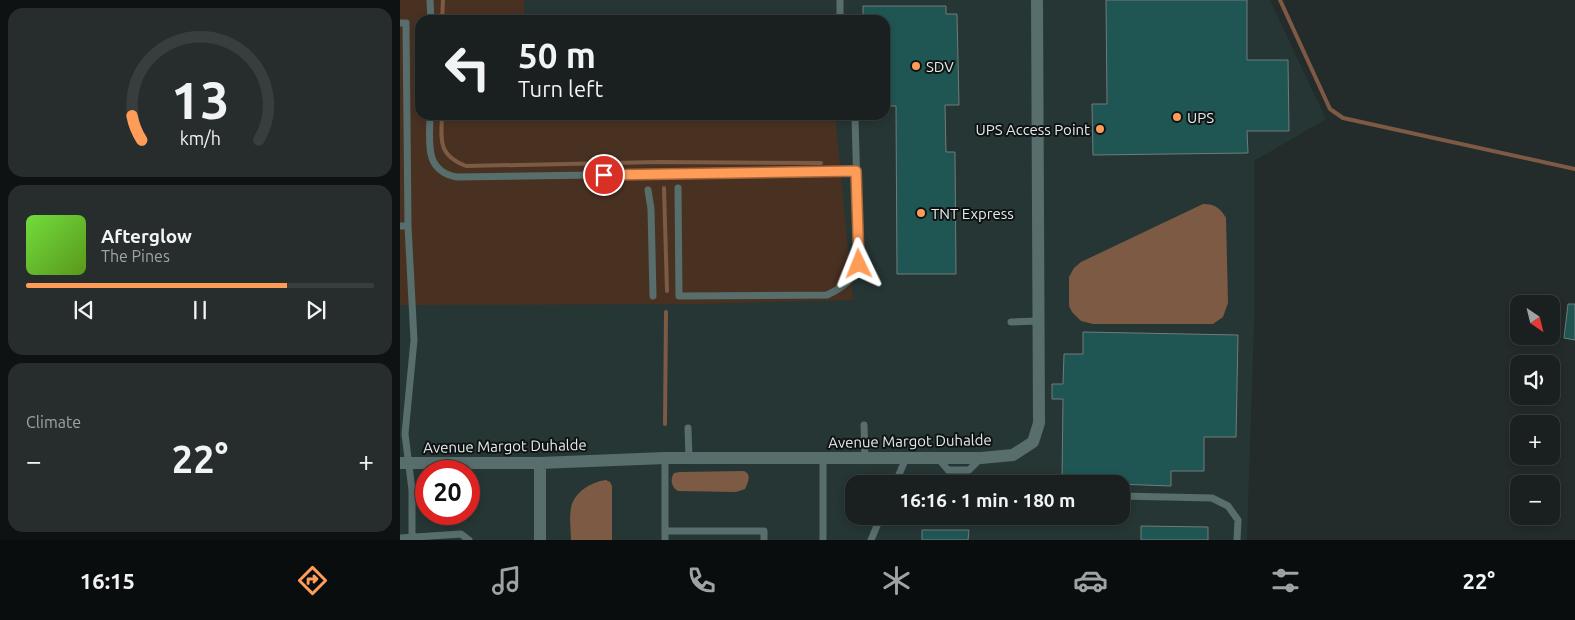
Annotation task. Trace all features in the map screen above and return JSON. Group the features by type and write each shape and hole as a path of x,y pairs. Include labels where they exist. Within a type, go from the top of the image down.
{"street":[{"name":"Avenue Margot Duhalde","path":"404,463 540,463 665,458 981,458 1013,455 1034,442 1040,423 1037,0"},
{"path":"540,463 540,540"}],"lane":[{"path":"430,0 431,15"},
{"path":"840,0 840,15"},
{"path":"400,24 406,23 404,226 414,340 404,463 412,490 412,537"},
{"path":"430,120 430,157 442,171 457,177 856,171"},
{"path":"678,188 679,296 827,294 842,287 854,276 859,264 855,120"},
{"path":"648,190 651,209 653,296"},
{"path":"1011,322 1039,321"},
{"path":"864,425 865,458"},
{"path":"688,428 689,458"},
{"path":"665,458 665,540"},
{"path":"899,475 906,458"},
{"path":"823,459 824,540"},
{"path":"1130,496 1212,498 1228,506 1238,520 1237,540"},
{"path":"871,540 877,525"},
{"path":"665,531 764,531 764,540"},
{"path":"400,538 462,534 468,540"}],"shaded area":[{"path":"400,0 1270,0 1326,119 1254,161 1254,323 1247,540 400,540"},
{"path":"400,0 524,0 524,15 415,15 415,120 835,120 853,300 699,304 400,305"},
{"path":"1203,204 1217,207 1226,218 1228,303 1223,317 1213,324 1093,324 1081,321 1072,312 1069,306 1069,277 1074,268 1081,262"},
{"path":"744,471 748,474 749,479 745,489 736,492 678,491 672,483 674,473 680,472"},
{"path":"606,480 612,486 612,540 571,540 570,512 573,502 584,489"}],"building":[{"path":"1106,0 1247,0 1247,60 1288,60 1289,131 1247,131 1248,153 1093,155 1092,104 1107,104"},
{"path":"863,6 946,6 946,14 957,14 959,105 945,105 946,152 955,152 956,274 897,274 896,106 890,106 890,15 863,15"},
{"path":"1568,304 1575,304 1575,340 1564,338"},
{"path":"1083,332 1238,335 1236,437 1204,437 1204,471 1171,471 1171,486 1130,484 1130,475 1062,475 1063,399 1052,399 1052,384 1063,384 1064,354 1083,354"},
{"path":"1141,526 1208,527 1208,540 1141,540"},
{"path":"922,530 969,530 968,540 922,540"}],"waterway":[{"path":"442,15 443,0"},
{"path":"1280,0 1330,109 1343,118 1575,169"},
{"path":"442,120 442,140 446,152 457,162 466,166 659,162 821,163"},
{"path":"664,188 667,291"},
{"path":"665,424 666,312"}],"place":[{"name":"SDV","path":"916,66"},
{"name":"UPS","path":"1177,117"},
{"name":"UPS Access Point","path":"1100,129"},
{"name":"TNT Express","path":"921,213"}],"route":[{"path":"604,175 856,171 859,264"}]}
